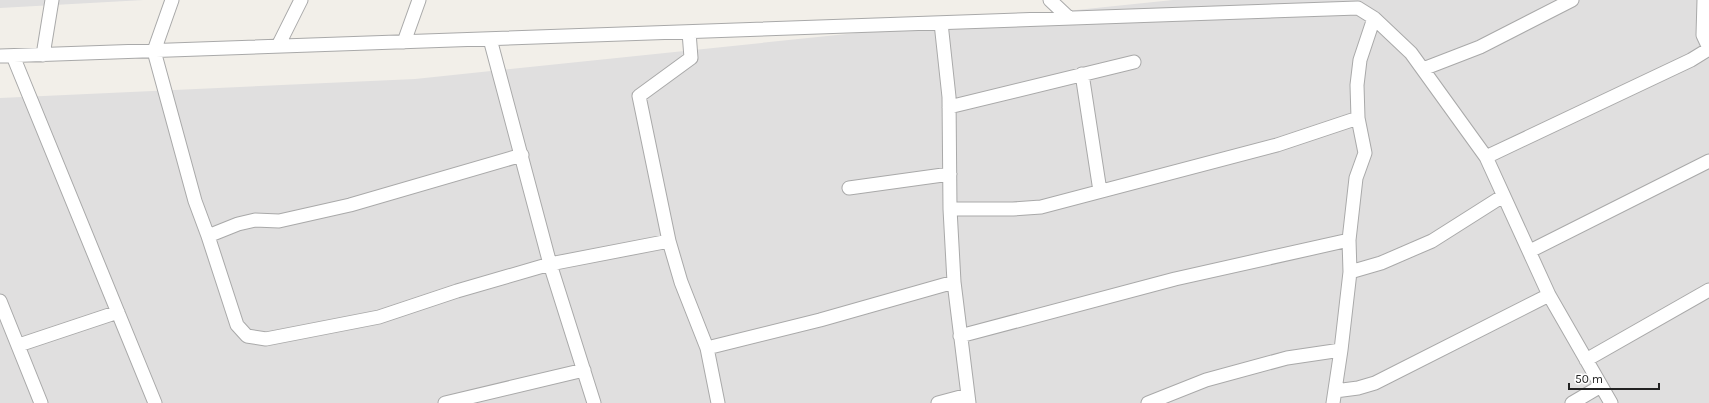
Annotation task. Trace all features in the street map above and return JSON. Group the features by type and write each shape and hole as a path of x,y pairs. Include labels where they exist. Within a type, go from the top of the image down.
{"street":[{"path":"43,55 52,0"},
{"path":"172,0 154,51 195,201 208,236 236,325 247,336 266,339 379,317 457,291 550,264 669,241"},
{"path":"278,46 301,0"},
{"path":"404,42 419,0"},
{"path":"1050,0 1069,18"},
{"path":"1233,0 1240,12"},
{"path":"1423,69 1480,47 1572,0"},
{"path":"1486,157 1691,60 1709,49 1703,34 1702,6 1704,0"},
{"path":"0,56 1240,12 1361,4 1411,53 1486,157 1549,295 1611,403"},
{"path":"1334,397 1342,350 1350,272 1349,240 1356,178 1365,152 1358,118 1357,85 1360,60 1374,18"},
{"path":"938,403 968,399 954,282 950,209 949,107 941,23"},
{"path":"689,32 691,58 639,96 669,241 681,282 707,348 718,403"},
{"path":"490,39 550,264 594,403"},
{"path":"13,56 155,403"},
{"path":"949,107 1134,62"},
{"path":"1082,74 1100,191"},
{"path":"950,209 1013,210 1041,207 1277,145 1358,118"},
{"path":"208,236 249,221 279,221 350,205 522,155"},
{"path":"1530,251 1709,161"},
{"path":"849,188 950,174"},
{"path":"1350,272 1381,262 1432,240 1503,196"},
{"path":"960,336 1175,279 1349,240"},
{"path":"707,348 820,320 954,282"},
{"path":"1586,360 1709,290"},
{"path":"1334,397 1375,383 1549,295"},
{"path":"0,301 42,403"},
{"path":"19,345 118,312"},
{"path":"1148,403 1206,380 1280,360 1342,350"},
{"path":"445,403 584,370"},
{"path":"1572,403 1601,386"}],"shaded area":[{"path":"0,0 144,0 0,8"},
{"path":"1173,0 1709,0 1709,403 0,403 0,98 415,79"}]}
